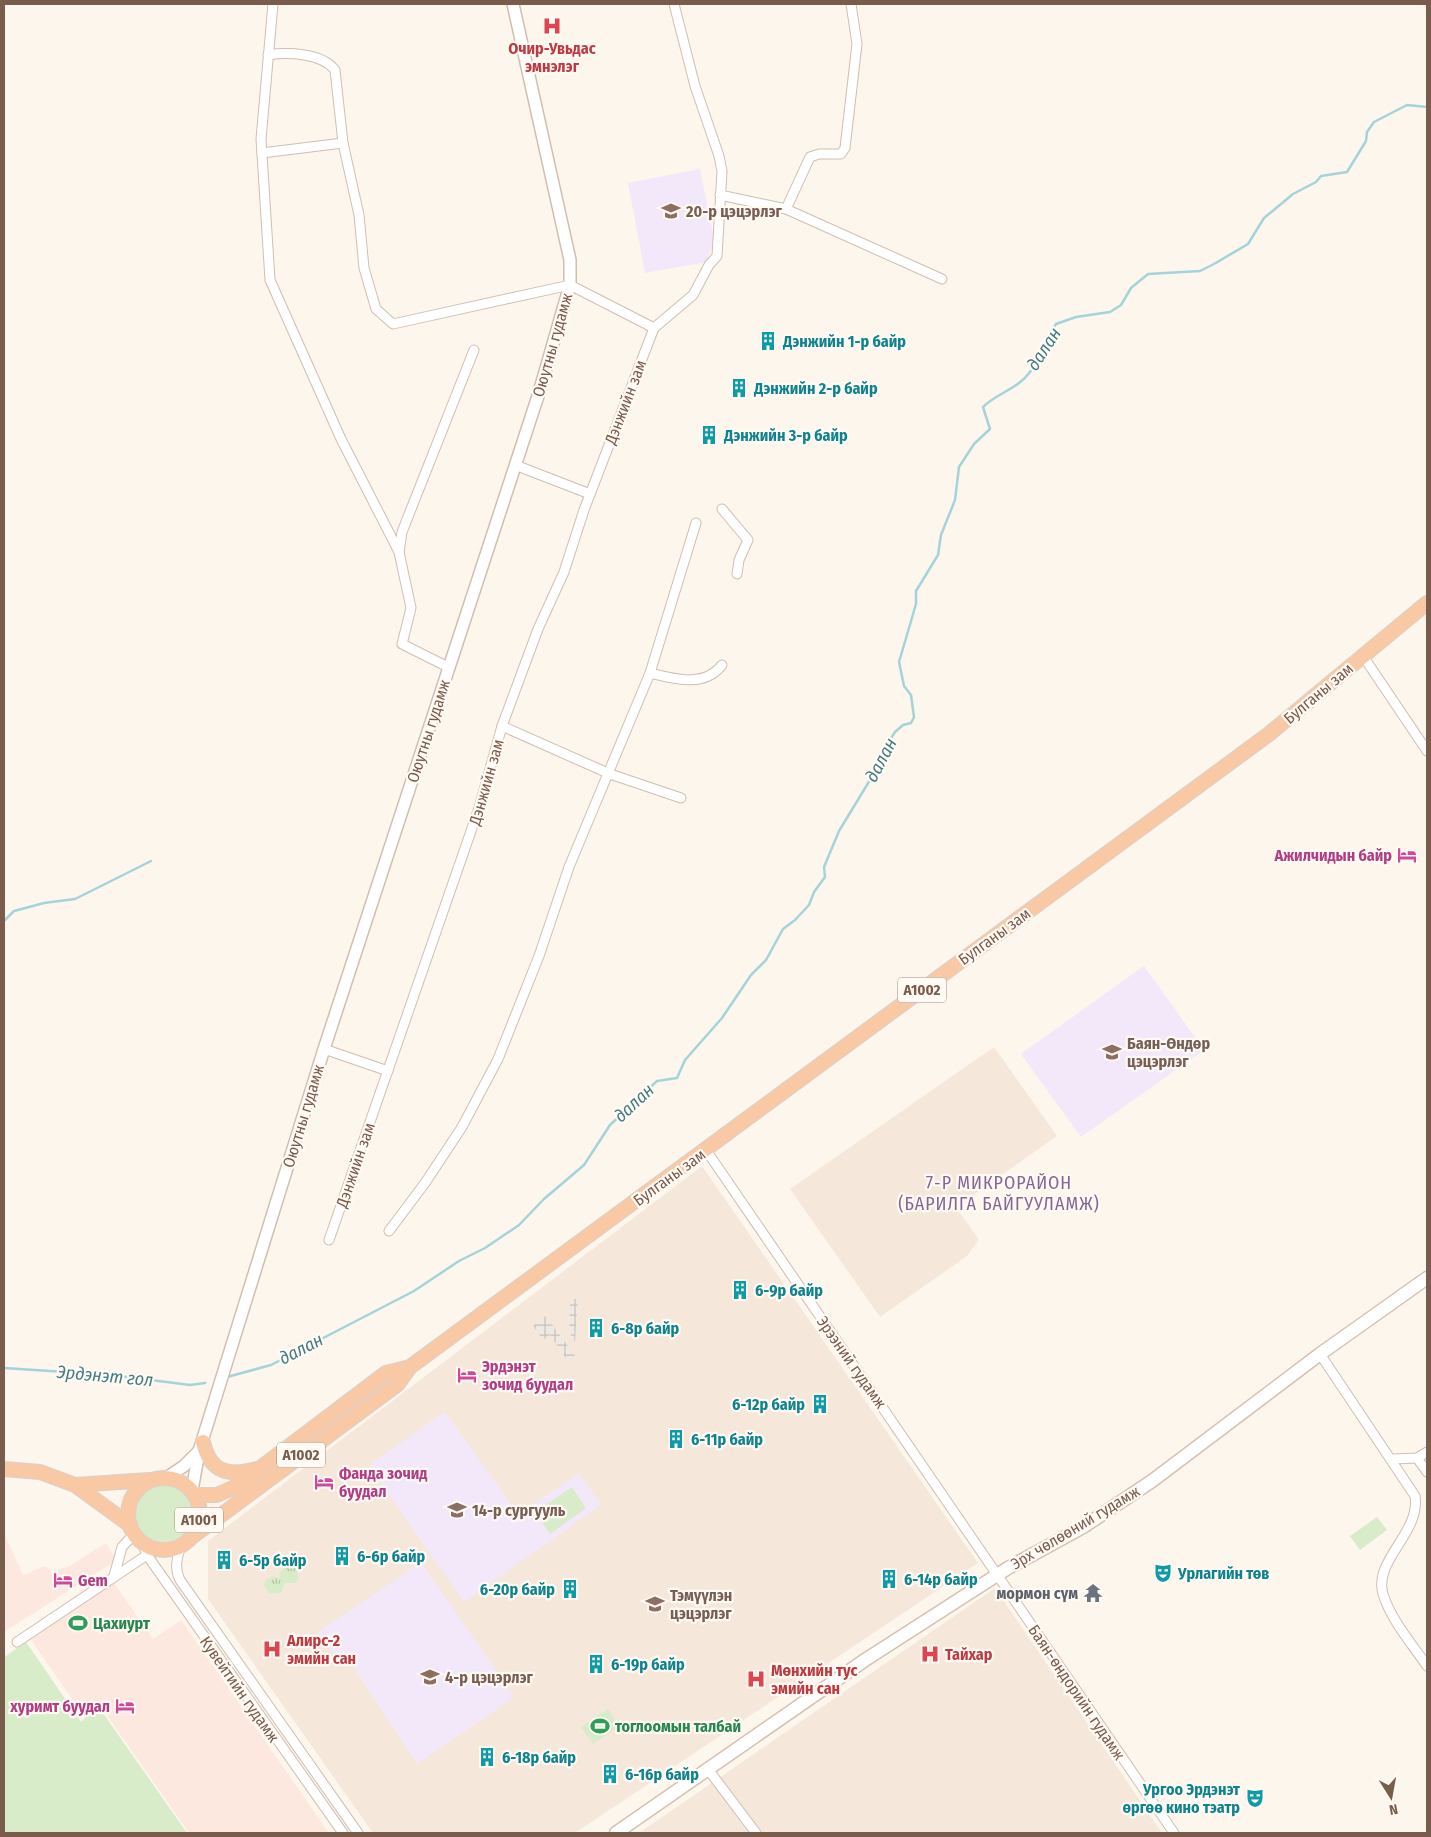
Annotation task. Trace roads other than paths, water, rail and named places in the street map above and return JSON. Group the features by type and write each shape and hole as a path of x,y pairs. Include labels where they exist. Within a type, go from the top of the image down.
{"highway":[{"name":"Булганы зам","path":"185,1542 398,1384 410,1367 1269,734 1427,603"},
{"name":"Булганы зам","path":"193,1493 217,1495 227,1492 262,1468 386,1373 410,1367"},
{"path":"201,1446 219,1470 242,1472 262,1468"},
{"name":"A1001","path":"4,1469 40,1472 75,1485 138,1539 161,1550 185,1542 195,1532 200,1514 193,1493 185,1484 166,1478 75,1485"},
{"path":"138,1539 128,1507 131,1498 142,1484 150,1480"}],"main road":[{"name":"Эрх чөлөөний гудамж","path":"616,1833 864,1660 998,1574 1083,1527 1152,1481 1320,1354 1427,1278"}],"street":[{"path":"273,4 261,139 270,280 341,439 398,552 410,608 402,644 448,667"},
{"name":"Оюутны гудамж","path":"193,1493 201,1446 324,1049 538,396 570,285 570,260 513,4"},
{"path":"268,55 283,52 324,60 330,63 338,78 343,143 360,215 364,268 376,309 394,324 570,285 654,328 693,295 709,265 717,256 722,170 695,86 674,4"},
{"path":"786,209 810,157 819,154 840,154 845,148 857,44 851,4"},
{"path":"262,153 343,143"},
{"path":"720,195 786,209 942,279"},
{"name":"Дэнжийн зам","path":"329,1240 479,808 502,726 538,630 564,572 590,494 654,328"},
{"path":"398,552 402,532 474,350"},
{"path":"515,465 590,494"},
{"path":"722,510 748,540 739,560 737,574"},
{"path":"388,1231 425,1183 462,1127 498,1059 539,956 569,868 610,774 650,673 696,523"},
{"path":"1363,656 1427,751"},
{"path":"650,673 685,681 700,679 718,670 722,665"},
{"path":"502,726 610,774 681,798"},
{"path":"324,1049 388,1071"},
{"name":"Эрээний гудамж","path":"706,1150 998,1574"},
{"path":"1320,1354 1411,1486 1417,1508 1412,1523 1382,1574 1382,1592 1387,1606 1427,1666"},
{"path":"166,1478 184,1466 201,1446"},
{"path":"1393,1459 1417,1458 1427,1452"},
{"path":"1417,1458 1427,1472"},
{"path":"114,1576 122,1548 138,1539"},
{"path":"17,1642 114,1576 138,1539"},
{"name":"Кувейтийн гудамж","path":"138,1539 343,1833"},
{"name":"Кувейтийн гудамж","path":"185,1542 176,1563 176,1572 180,1580 358,1833"},
{"name":"Баян-өндорийн гудамж","path":"998,1574 1108,1741 1174,1833"},
{"path":"707,1768 756,1833"}],"waterway":[{"name":"далан","path":"227,1377 271,1365 414,1291 459,1261 485,1248 519,1225 544,1199 584,1165 610,1125 657,1081 677,1078 685,1060 722,1018 751,975 766,960 783,929 795,920 809,905 814,892 825,877 824,867 839,831 873,775 878,758 895,732 903,725 911,723 914,717 911,695 904,686 899,662 916,604 916,591 938,555 941,535 955,500 959,467 974,444 990,429 983,407 1025,378 1056,324 1076,317 1110,312 1121,305 1131,288 1148,274 1200,271 1214,264 1248,244 1264,218 1293,194 1316,182 1321,176 1347,172 1366,141 1367,132 1374,122 1407,105 1427,107"},
{"path":"4,921 14,911 44,903 75,899 151,861"},
{"name":"Эрдэнэт гол","path":"4,1368 112,1375 190,1385 205,1383"}],"place":[{"name":"Oчир-Увьдас эмнэлэг","path":"552,26"},
{"name":"20-р цэцэрлэг","path":"671,211"},
{"name":"Дэнжийн 1-р байр","path":"768,341"},
{"name":"Дэнжийн 2-р байр","path":"739,388"},
{"name":"Дэнжийн 3-р байр","path":"709,435"},
{"name":"Ажилчидын байр","path":"1407,855"},
{"name":"Баян-Өндөр цэцэрлэг","path":"1112,1052"},
{"name":"6-9р байр","path":"740,1290"},
{"name":"6-8р байр","path":"596,1328"},
{"name":"Эрдэнэт зочид буудал","path":"467,1375"},
{"name":"6-12р байр","path":"820,1404"},
{"name":"6-11р байр","path":"676,1439"},
{"name":"Фанда зочид буудал","path":"324,1482"},
{"name":"14-р сургууль","path":"457,1510"},
{"name":"6-6р байр","path":"342,1556"},
{"name":"6-5р байр","path":"224,1560"},
{"name":"Урлагийн төв","path":"1163,1573"},
{"name":"6-14р байр","path":"889,1579"},
{"name":"Gem","path":"63,1580"},
{"name":"6-20р байр","path":"570,1589"},
{"name":"мормон сүм","path":"1093,1593"},
{"name":"Тэмүүлэн цэцэрлэг","path":"655,1604"},
{"name":"Цахиурт","path":"78,1623"},
{"name":"Aлирс-2 эмийн сан","path":"272,1649"},
{"name":"Тайхар","path":"930,1654"},
{"name":"6-19р байр","path":"596,1664"},
{"name":"4-р цэцэрлэг","path":"430,1677"},
{"name":"Мөнхийн тус эмийн сан","path":"756,1679"},
{"name":"хуримт буудал","path":"125,1706"},
{"name":"тоглоомын талбай","path":"600,1726"},
{"name":"6-18р байр","path":"487,1757"},
{"name":"6-16р байр","path":"610,1774"},
{"name":"Ургоо Эрдэнэт өргөө кино тэатр","path":"1255,1798"}],"district":[{"name":"7-Р МИКРОРАЙОН (БАРИЛГА БАЙГУУЛАМЖ)","path":"999,1193"}]}
